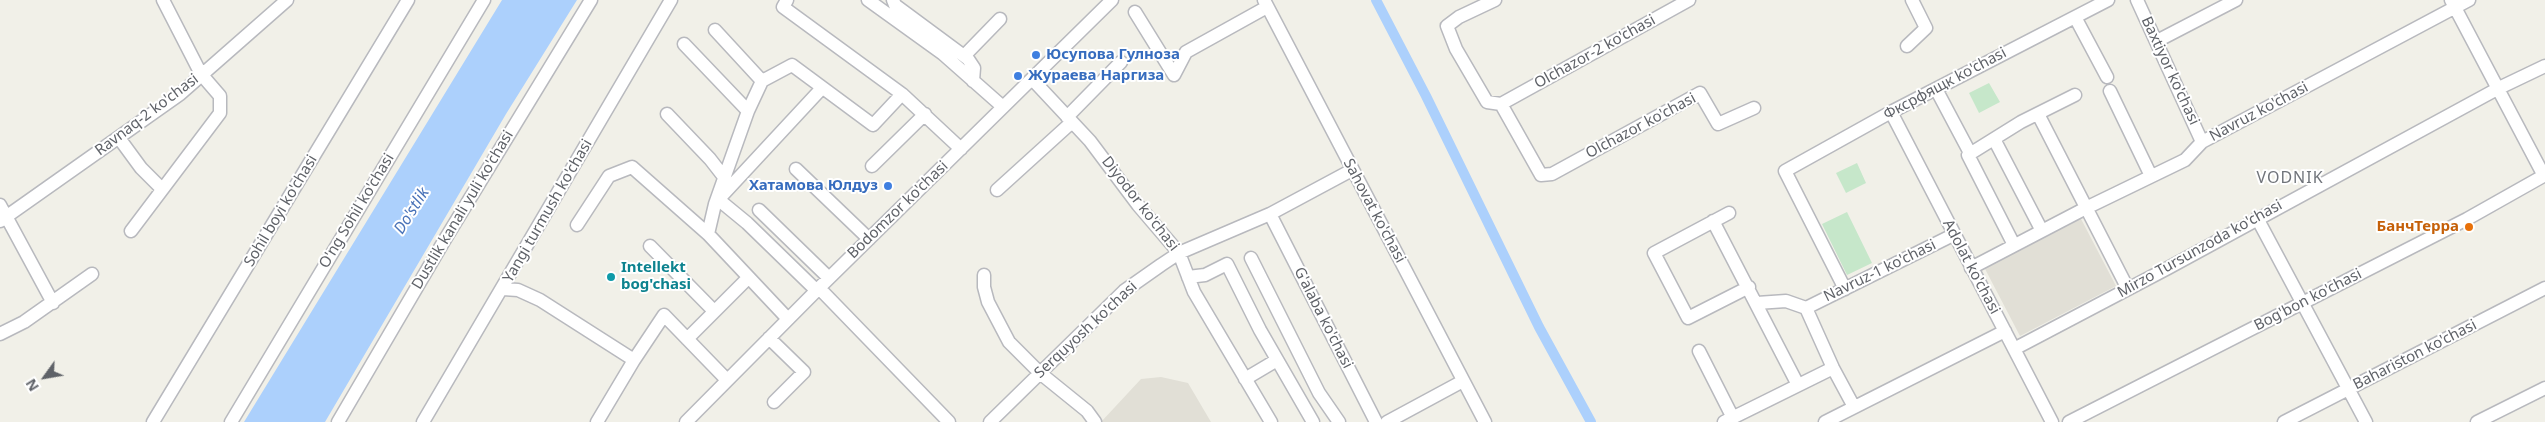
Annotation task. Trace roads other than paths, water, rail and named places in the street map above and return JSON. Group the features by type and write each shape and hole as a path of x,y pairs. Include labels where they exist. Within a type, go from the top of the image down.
{"street":[{"path":"132,231 220,113 220,96 201,74 163,0"},
{"name":"Ravnaq-2 ko'chasi","path":"3,219 180,94 287,0"},
{"name":"Sohil boyi ko'chasi","path":"153,422 408,0"},
{"name":"O'ng Sohil ko'chasi","path":"231,422 484,0"},
{"name":"Dustlik kanali yuli ko'chasi","path":"338,422 444,240 591,0"},
{"name":"Yangi turmush ko'chasi","path":"424,422 671,0"},
{"path":"788,0 783,7 902,94 961,149"},
{"path":"868,0 943,54 1003,107"},
{"path":"893,0 895,5 964,56 974,68 973,80"},
{"name":"Bodomzor ko'chasi","path":"686,422 817,289 1112,0"},
{"path":"1495,0 1475,5 1447,26 1456,49 1487,102 1502,104"},
{"name":"Olchazor-2 ko'chasi","path":"1502,104 1689,0"},
{"path":"1907,46 1926,28 1912,0"},
{"name":"Фксрфящк ko'chasi","path":"1846,289 1785,171 1891,112 2108,0"},
{"name":"Baxtiyor ko'chasi","path":"2137,0 2202,142"},
{"path":"2157,41 2236,0"},
{"name":"Navruz ko'chasi","path":"1971,268 2086,208 2185,160 2202,142 2453,4 2469,0"},
{"path":"1135,12 1174,75 1186,52 1265,3"},
{"name":"Sahovat ko'chasi","path":"1265,3 1485,422"},
{"path":"2453,4 2544,175"},
{"path":"2075,17 2106,77"},
{"path":"964,56 1000,19"},
{"path":"715,30 762,81"},
{"path":"684,44 748,111"},
{"path":"997,190 1070,119 1121,62"},
{"path":"708,234 724,177 748,111 762,81 792,64 873,125 902,94"},
{"name":"Mirzo Tursunzoda ko'chasi","path":"2014,349 2499,88 2545,66"},
{"name":"Diyodor ko'chasi","path":"1032,79 1090,141 1138,206 1179,253 1194,292 1270,422"},
{"path":"717,202 822,88"},
{"path":"1936,89 2014,246"},
{"path":"2110,91 2151,176"},
{"name":"Olchazor ko'chasi","path":"1502,104 1541,175 1552,174 1700,93 1718,124 1754,108"},
{"path":"1969,154 2038,114 2075,96"},
{"name":"Adolat ko'chasi","path":"1891,112 1953,235 2052,422"},
{"path":"667,114 710,159 724,177"},
{"path":"872,166 925,114"},
{"path":"2038,114 2128,289"},
{"path":"119,138 141,168 162,189"},
{"path":"1994,139 2042,231"},
{"path":"577,225 609,176 632,167 708,234 788,319"},
{"path":"796,169 869,239"},
{"name":"Serquyosh ko'chasi","path":"990,422 1124,291 1179,253 1270,214 1352,170"},
{"name":"Bog'bon ko'chasi","path":"2069,422 2467,219 2544,175"},
{"path":"717,202 747,223 817,289 949,422"},
{"path":"0,205 3,219 54,302"},
{"path":"759,210 829,278"},
{"path":"1729,213 1654,253 1688,318 1749,287"},
{"name":"G'alaba ko'chasi","path":"1270,214 1376,422"},
{"path":"2257,218 2366,422"},
{"path":"1713,221 1749,287 1798,385"},
{"name":"Navruz-1 ko'chasi","path":"1806,308 1953,235"},
{"path":"650,246 714,311"},
{"path":"1252,258 1319,393 1339,422"},
{"path":"1188,277 1205,275 1227,264 1277,360 1313,422"},
{"path":"0,334 24,322 92,274"},
{"path":"984,275 984,287 988,302 1009,342 1040,373 1087,411 1096,422"},
{"path":"687,339 748,278"},
{"name":"Bahariston ko'chasi","path":"2284,422 2545,288"},
{"path":"503,289 518,290 540,300 634,360"},
{"path":"1757,303 1786,301 1806,308 1833,368 1854,407"},
{"path":"597,422 634,360 664,316 726,380"},
{"path":"1825,422 2005,331"},
{"path":"769,338 804,372 774,402"},
{"path":"1699,351 1728,420 1833,368"},
{"path":"1245,379 1277,360"},
{"path":"1387,422 1463,381"},
{"path":"2476,422 2545,388"}],"water":[{"name":"Do'stlik","path":"502,0 577,0 506,114 325,422 244,422"}],"waterway":[{"path":"1376,0 1426,96 1539,327 1591,422"}],"place":[{"name":"Юсупова Гулноза","path":"1036,55"},
{"name":"Жураева Наргиза","path":"1018,76"},
{"name":"Хатамова Юлдуз","path":"888,186"},
{"name":"БанчТерра","path":"2469,227"},
{"name":"Intellekt bog'chasi","path":"611,277"}],"district":[{"name":"VODNIK","path":"2290,178"}]}
